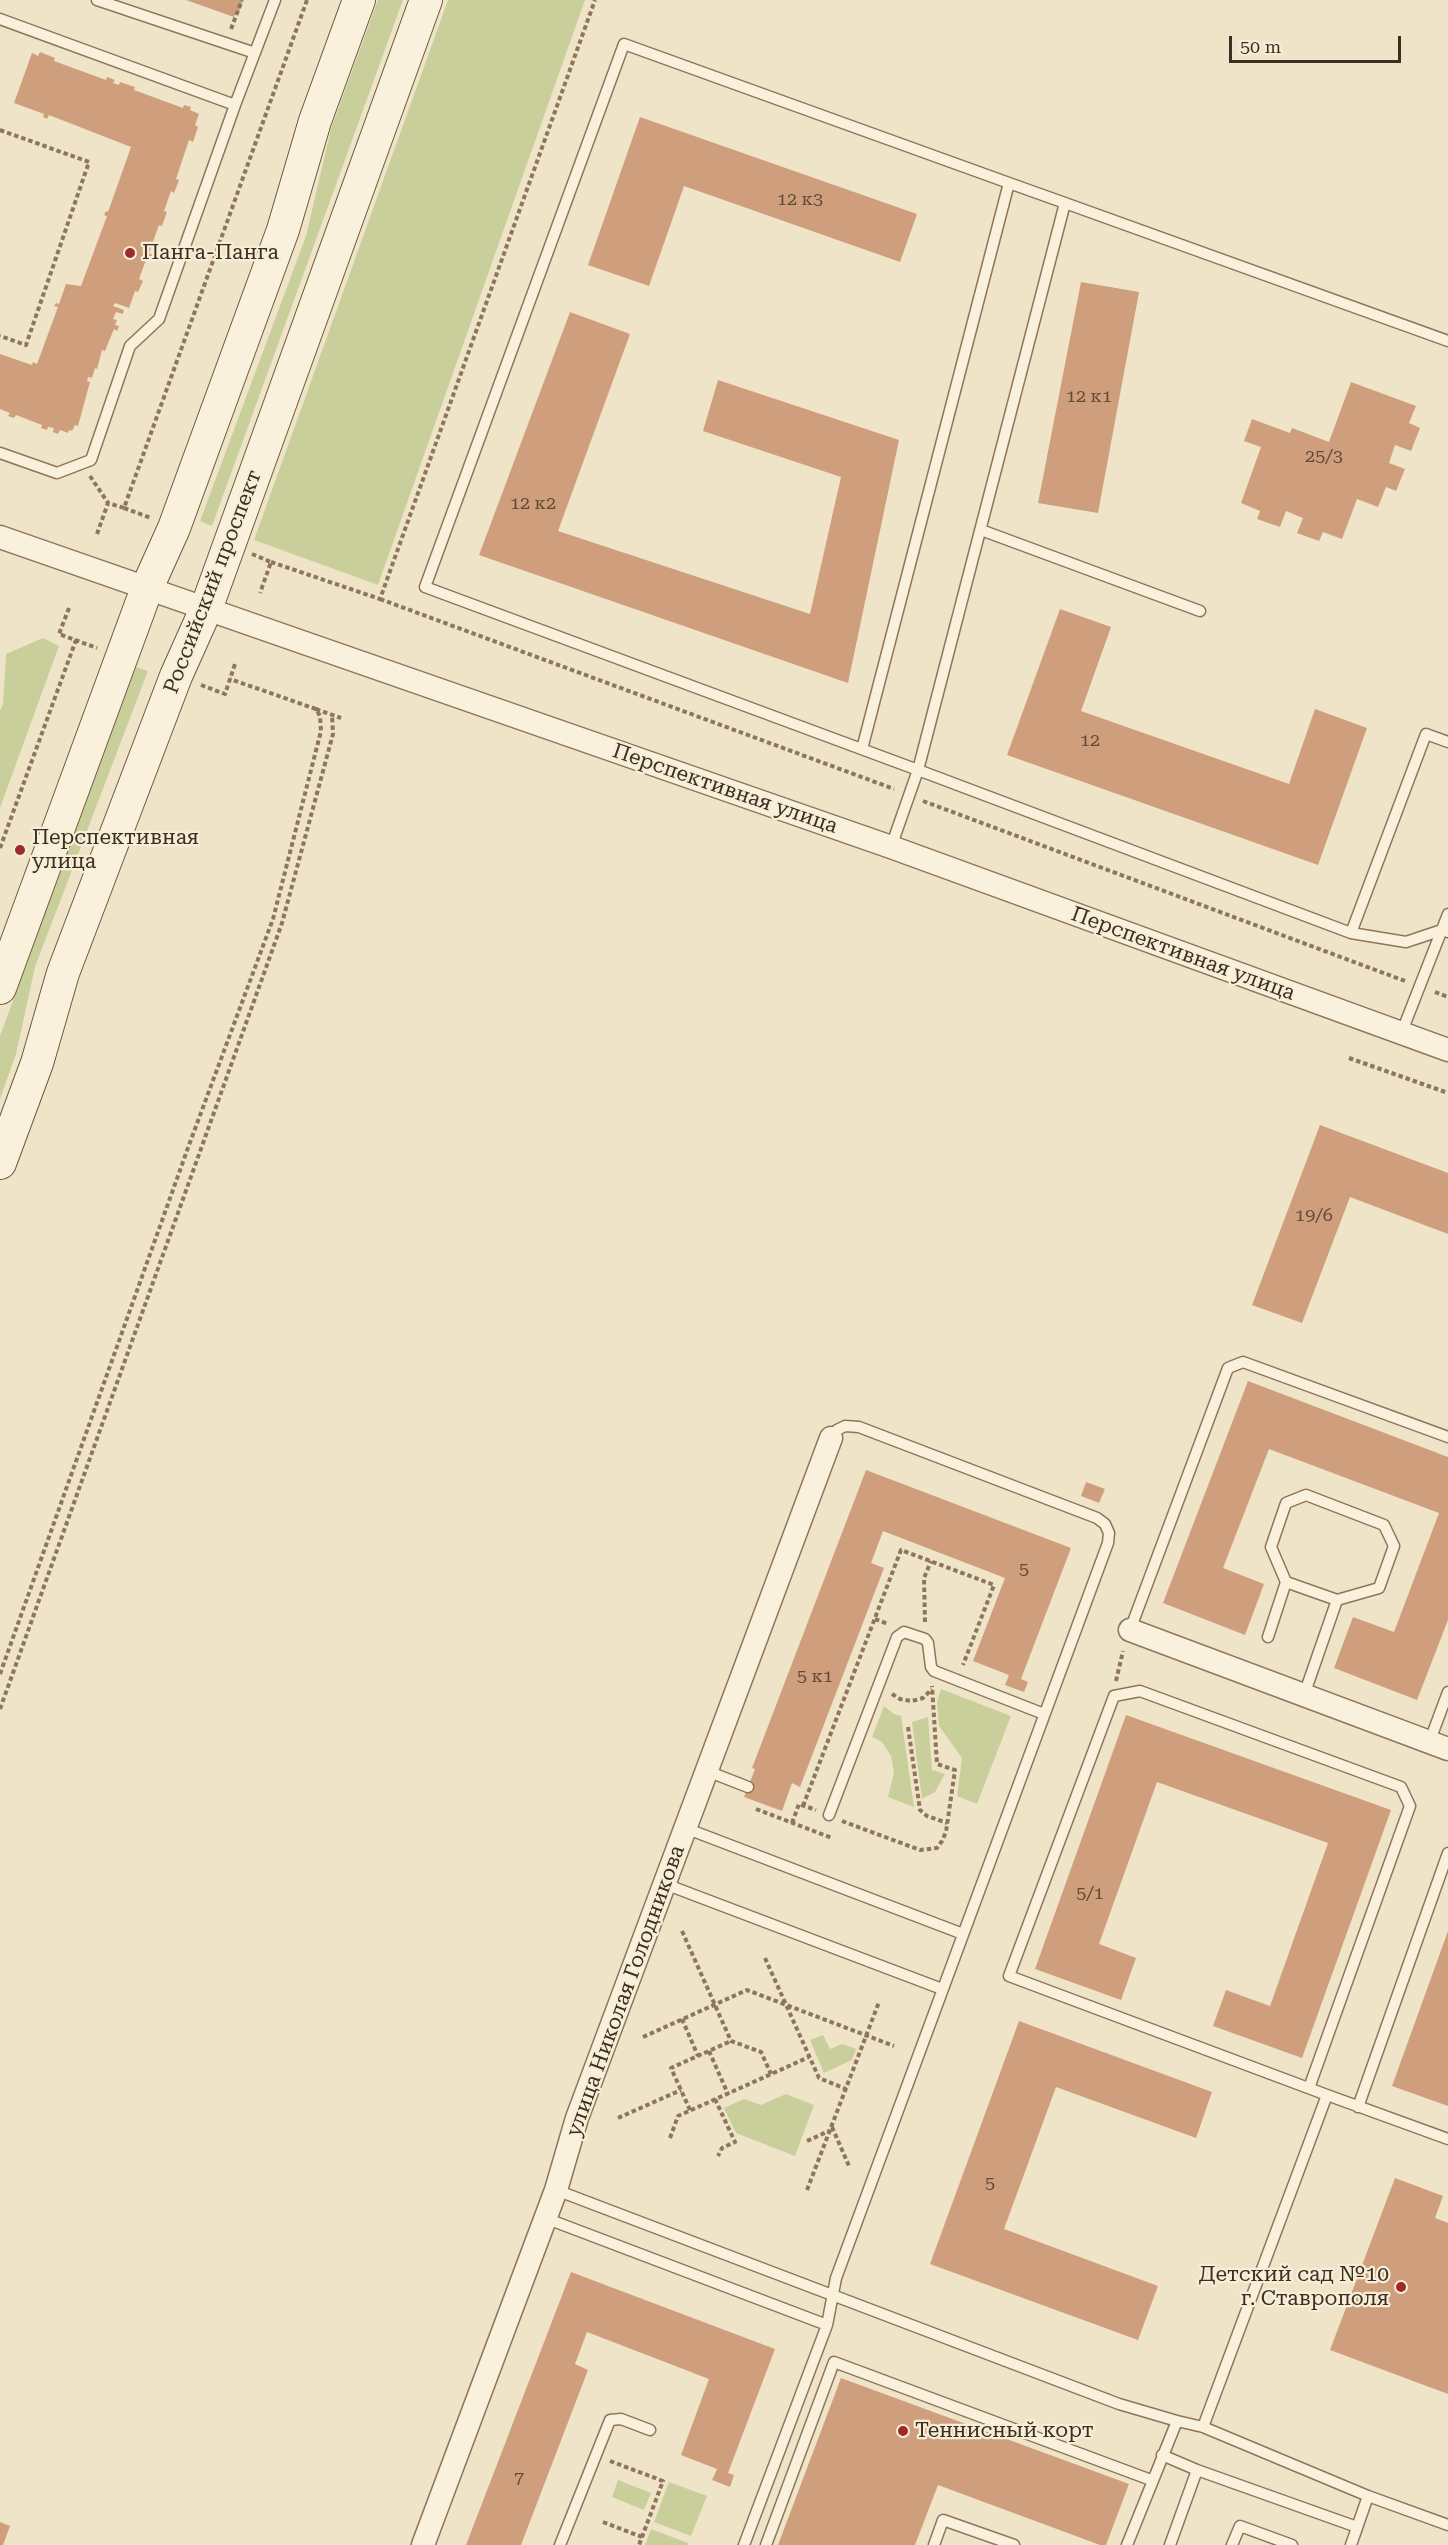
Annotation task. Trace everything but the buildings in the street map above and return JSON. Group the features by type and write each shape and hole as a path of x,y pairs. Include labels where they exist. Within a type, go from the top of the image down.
{"main road":[{"path":"0,988 147,588 174,528 284,230 315,121 359,0"},
{"name":"Российский проспект","path":"0,1163 37,1063 63,973 176,676 206,609 426,0"}],"street":[{"name":"Перспективная улица","path":"0,537 891,847 1448,1050"},
{"name":"улица Николая Голодникова","path":"423,2545 556,2190 577,2118 831,1438"},
{"path":"1130,1630 1439,1746"}],"lane":[{"path":"97,0 255,53"},
{"path":"0,453 57,473 92,460 130,345 159,319 275,0"},
{"path":"0,19 235,105"},
{"path":"1445,931 1406,942 1351,933 425,587 624,44 1448,341"},
{"path":"862,749 1009,183"},
{"path":"891,847 918,770 1065,203"},
{"path":"981,530 1200,611"},
{"path":"1351,933 1426,734 1448,742"},
{"path":"1401,1034 1445,931 1448,914"},
{"path":"1130,1630 1228,1368 1243,1362 1448,1437"},
{"path":"744,2545 827,2325 839,2268 1108,1543 1105,1524 1097,1518 859,1427 845,1426 837,1430 831,1438"},
{"path":"1268,1637 1286,1582 1271,1547 1286,1503 1306,1495 1384,1525 1394,1546 1379,1588 1337,1600 1286,1582"},
{"path":"1304,1695 1337,1600"},
{"path":"829,1815 899,1634 910,1632 925,1639 928,1643 931,1667 934,1671 1044,1714"},
{"path":"1309,2088 1410,1806 1401,1787 1140,1691 1114,1696 1009,1976 1358,2107 1448,2139"},
{"path":"1439,1746 1448,1692"},
{"path":"707,1771 748,1787"},
{"path":"685,1828 963,1934"},
{"path":"1358,2107 1448,1853"},
{"path":"665,1884 942,1989"},
{"path":"1203,2427 1327,2095"},
{"path":"556,2190 1119,2404 1203,2427 1368,2496 1448,2525"},
{"path":"545,2218 827,2325"},
{"path":"766,2545 834,2362 1151,2480"},
{"path":"560,2545 610,2420 621,2419 650,2430"},
{"path":"1127,2545 1151,2480 1177,2421"},
{"path":"1162,2455 1197,2470 1358,2527"},
{"path":"1170,2545 1197,2470"},
{"path":"1351,2545 1368,2496"},
{"path":"934,2545 943,2520 1014,2545"},
{"path":"1232,2545 1240,2526 1292,2545"}],"path":[{"path":"225,43 242,0"},
{"path":"124,508 307,0"},
{"path":"250,554 380,599 595,0"},
{"path":"0,130 89,162 26,345 0,336"},
{"path":"82,464 108,503 152,518"},
{"path":"96,534 108,503"},
{"path":"260,592 271,562"},
{"path":"69,608 59,634 103,649"},
{"path":"0,848 76,640"},
{"path":"191,682 225,694 235,664"},
{"path":"230,679 341,718"},
{"path":"0,1674 189,1145 273,919 321,731 320,716 316,709"},
{"path":"0,1709 282,923 333,734 332,715"},
{"path":"1349,1058 1448,1093"},
{"path":"925,1639 924,1578 931,1561"},
{"path":"1114,1696 1118,1664 1130,1630"},
{"path":"792,1822 799,1804 920,1850 937,1848 942,1841 947,1823 955,1770 937,1764 932,1689 934,1671"},
{"path":"881,1679 900,1699 912,1701 922,1698 932,1689"},
{"path":"908,1727 920,1810 927,1816 947,1823"},
{"path":"756,1809 832,1838"},
{"path":"682,1931 731,2041"},
{"path":"765,1958 819,2078 846,2089"},
{"path":"643,2037 747,1990 894,2046"},
{"path":"807,2190 879,2002"},
{"path":"682,2019 698,2056"},
{"path":"690,2110 671,2068 731,2041 761,2052 771,2074"},
{"path":"709,2051 728,2094"},
{"path":"670,2138 678,2116 809,2057"},
{"path":"618,2118 681,2090"},
{"path":"715,2099 735,2142 722,2148 718,2156"},
{"path":"807,2141 831,2129"},
{"path":"831,2129 849,2166"},
{"path":"595,2455 663,2481 639,2545"},
{"path":"603,2522 642,2537"}],"green space":[{"path":"378,0 403,0 212,526 200,521 306,236 331,129"},
{"path":"448,0 585,0 378,585 254,540"},
{"path":"43,638 59,646 0,808 0,711 3,704 6,654"},
{"path":"136,667 148,671 35,967 16,1054 0,1099 0,1036"},
{"path":"941,1689 1011,1716 977,1804 957,1796 962,1758 939,1726 937,1702"},
{"path":"884,1706 894,1714 901,1716 914,1807 888,1797 894,1773 891,1756 882,1742 872,1737"},
{"path":"928,1717 932,1770 945,1774 935,1792 922,1799 912,1722"},
{"path":"823,2035 830,2049 842,2044 856,2049 852,2060 824,2073 810,2040"},
{"path":"786,2094 814,2105 795,2156 736,2133 724,2108 744,2099 761,2105"},
{"path":"618,2480 651,2493 644,2510 612,2497"},
{"path":"669,2482 707,2496 691,2536 654,2522"},
{"path":"651,2529 688,2543 688,2545 645,2545"}],"place":[{"name":"Панга-Панга","path":"130,253"},
{"name":"Перспективная улица","path":"20,850"},
{"name":"Детский сад №10 г. Ставрополя","path":"1401,2287"},
{"name":"Теннисный корт","path":"903,2431"}]}
